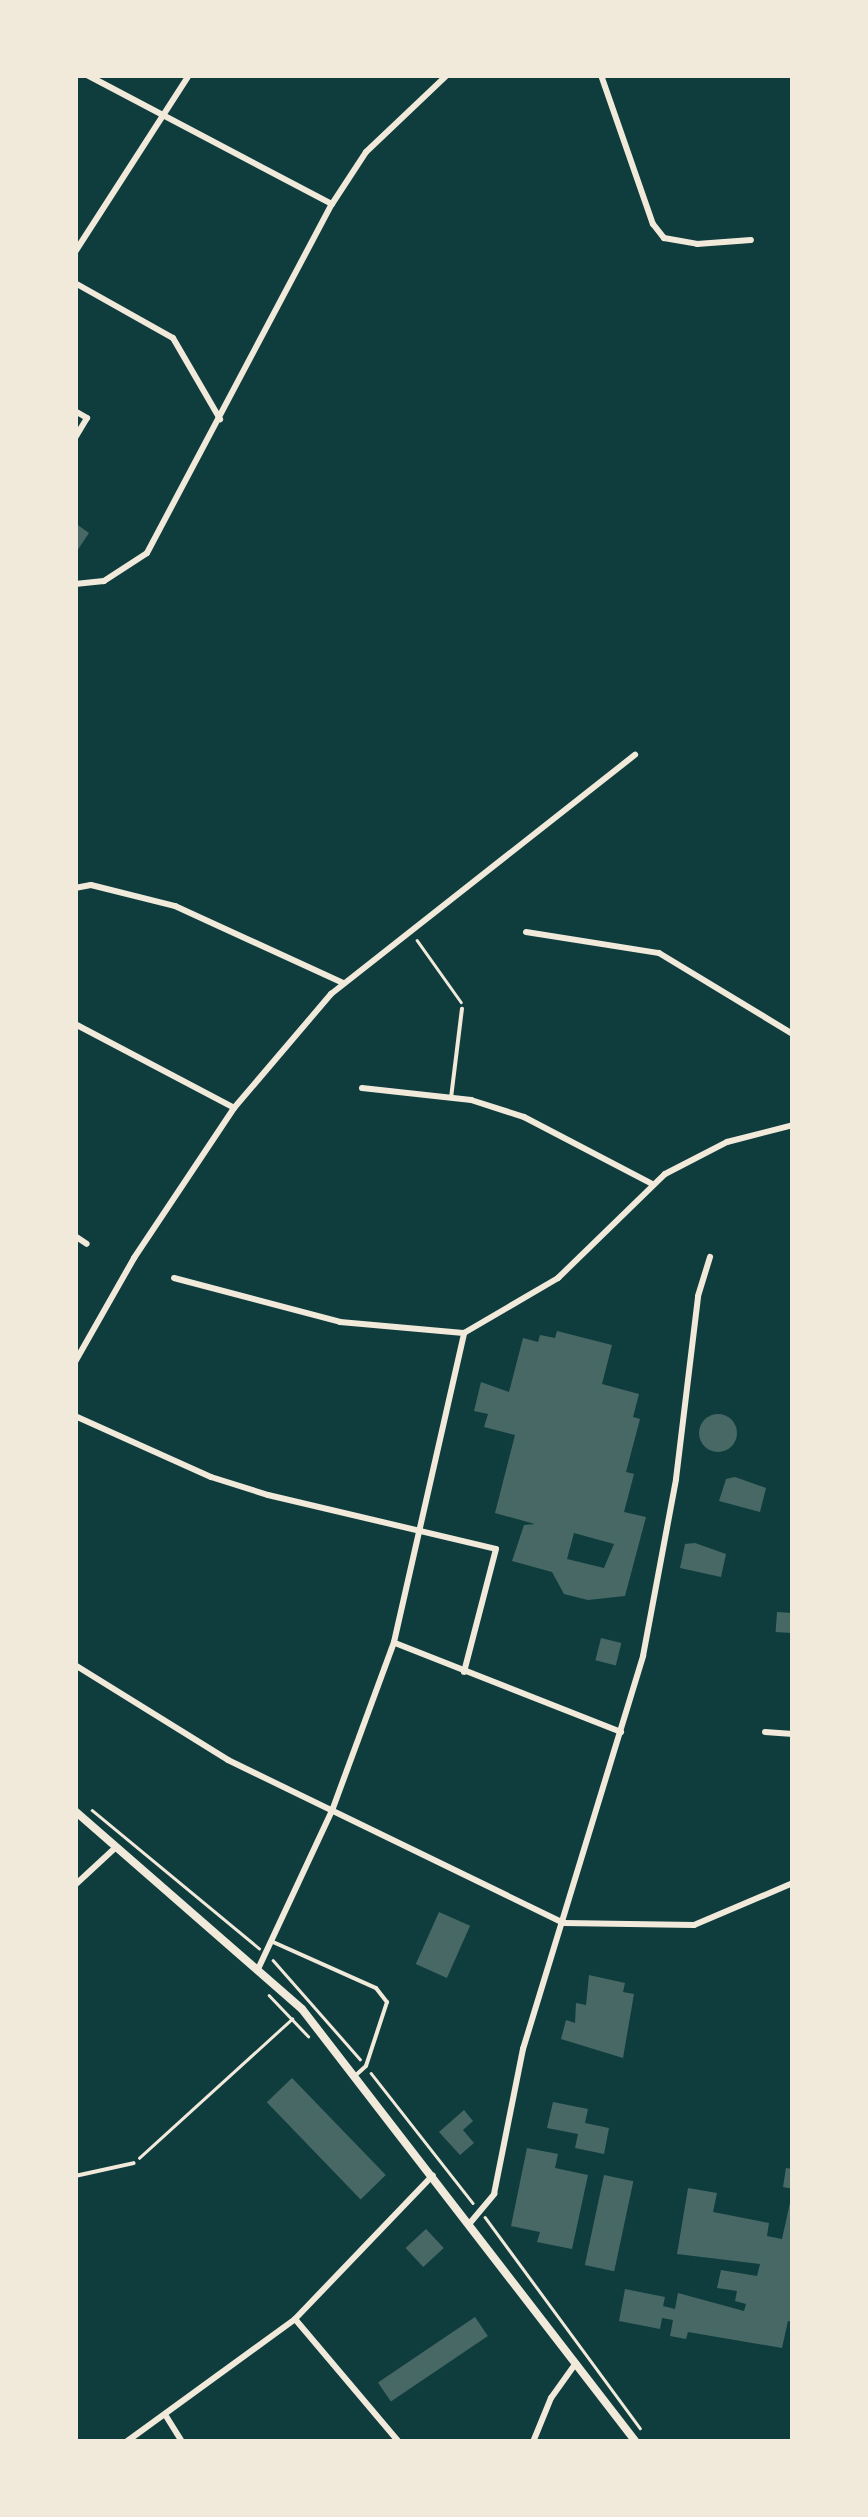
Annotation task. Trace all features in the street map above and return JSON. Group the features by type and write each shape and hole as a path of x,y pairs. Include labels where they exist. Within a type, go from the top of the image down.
{"street":[{"path":"87,75 160,117 332,204"},
{"path":"75,252 189,75"},
{"path":"75,584 104,581 147,553 221,420 332,204 366,152 446,75"},
{"path":"601,75 652,224 664,238 697,244 751,240"},
{"path":"75,283 173,338 221,420"},
{"path":"75,411 87,418 75,438"},
{"path":"75,1362 134,1258 234,1108 343,984 635,755"},
{"path":"75,888 91,885 175,906 343,984"},
{"path":"526,932 659,953 793,1034"},
{"path":"75,1024 234,1108"},
{"path":"362,1088 451,1098 524,1116 652,1184"},
{"path":"174,1278 340,1322 464,1332 558,1278 652,1184 727,1142 793,1125"},
{"path":"75,1236 88,1244"},
{"path":"470,2223 494,2194 524,2049 621,1732 658,1590 698,1296 710,1257"},
{"path":"259,1967 334,1808 394,1642 464,1332"},
{"path":"75,1416 210,1477 296,1504 418,1527 496,1549 464,1672"},
{"path":"394,1642 621,1732"},
{"path":"75,1665 174,1731 564,1924 694,1925 793,1883"},
{"path":"765,1732 793,1734"},
{"path":"75,1811 259,1967 357,2074 636,2442"},
{"path":"75,1885 117,1846"},
{"path":"126,2442 295,2319 434,2174"},
{"path":"295,2319 399,2442"},
{"path":"533,2442 551,2398 576,2363"},
{"path":"166,2416 182,2442"}],"lane":[{"path":"451,1098 462,1009"},
{"path":"273,1942 376,1988 387,2002 366,2066 357,2074"},
{"path":"75,2178 134,2163"}],"path":[{"path":"410,931 449,978 462,1009"},
{"path":"90,1809 267,1954 311,2000"},
{"path":"266,1992 318,2048"},
{"path":"134,2163 294,2018"}],"building":[{"path":"75,523 89,533 75,554"},
{"path":"557,1331 612,1345 602,1384 639,1394 633,1417 640,1419 626,1472 634,1474 624,1512 646,1517 625,1596 588,1600 564,1594 552,1572 512,1561 524,1525 535,1524 495,1513 515,1435 484,1427 488,1414 474,1411 481,1382 509,1392 523,1338 538,1342 540,1335 555,1338","holes":["574,1533 614,1544 604,1568 567,1559"]},
{"path":"718,1414 732,1419 737,1433 732,1447 718,1452 704,1447 699,1433 704,1419"},
{"path":"735,1477 766,1488 760,1512 719,1501 726,1479"},
{"path":"695,1543 726,1554 721,1577 680,1568 685,1544"},
{"path":"777,1612 793,1613 792,1633 776,1632"},
{"path":"601,1638 621,1643 616,1665 595,1660"},
{"path":"439,1912 470,1926 447,1978 416,1964"},
{"path":"589,1975 625,1983 623,1992 634,1994 623,2058 561,2039 566,2020 575,2023 576,2003 586,2005"},
{"path":"292,2078 386,2175 361,2199 267,2102"},
{"path":"553,2102 588,2109 585,2123 609,2128 604,2154 575,2148 578,2134 547,2128"},
{"path":"464,2110 473,2121 463,2130 474,2143 460,2155 439,2132"},
{"path":"527,2148 558,2154 555,2168 588,2175 572,2249 537,2242 540,2232 511,2226"},
{"path":"786,2168 793,2169 793,2189 783,2187"},
{"path":"604,2175 633,2181 614,2271 585,2265"},
{"path":"688,2188 717,2193 713,2212 769,2223 767,2236 782,2239 793,2189 793,2322 788,2321 782,2348 688,2332 686,2339 670,2336 673,2320 662,2318 660,2329 619,2321 625,2289 665,2297 663,2306 675,2309 678,2293 744,2311 746,2304 735,2301 737,2291 717,2288 721,2270 757,2276 760,2264 677,2254"},
{"path":"426,2229 444,2248 423,2267 406,2248"},
{"path":"475,2317 488,2336 391,2401 378,2382"}]}
